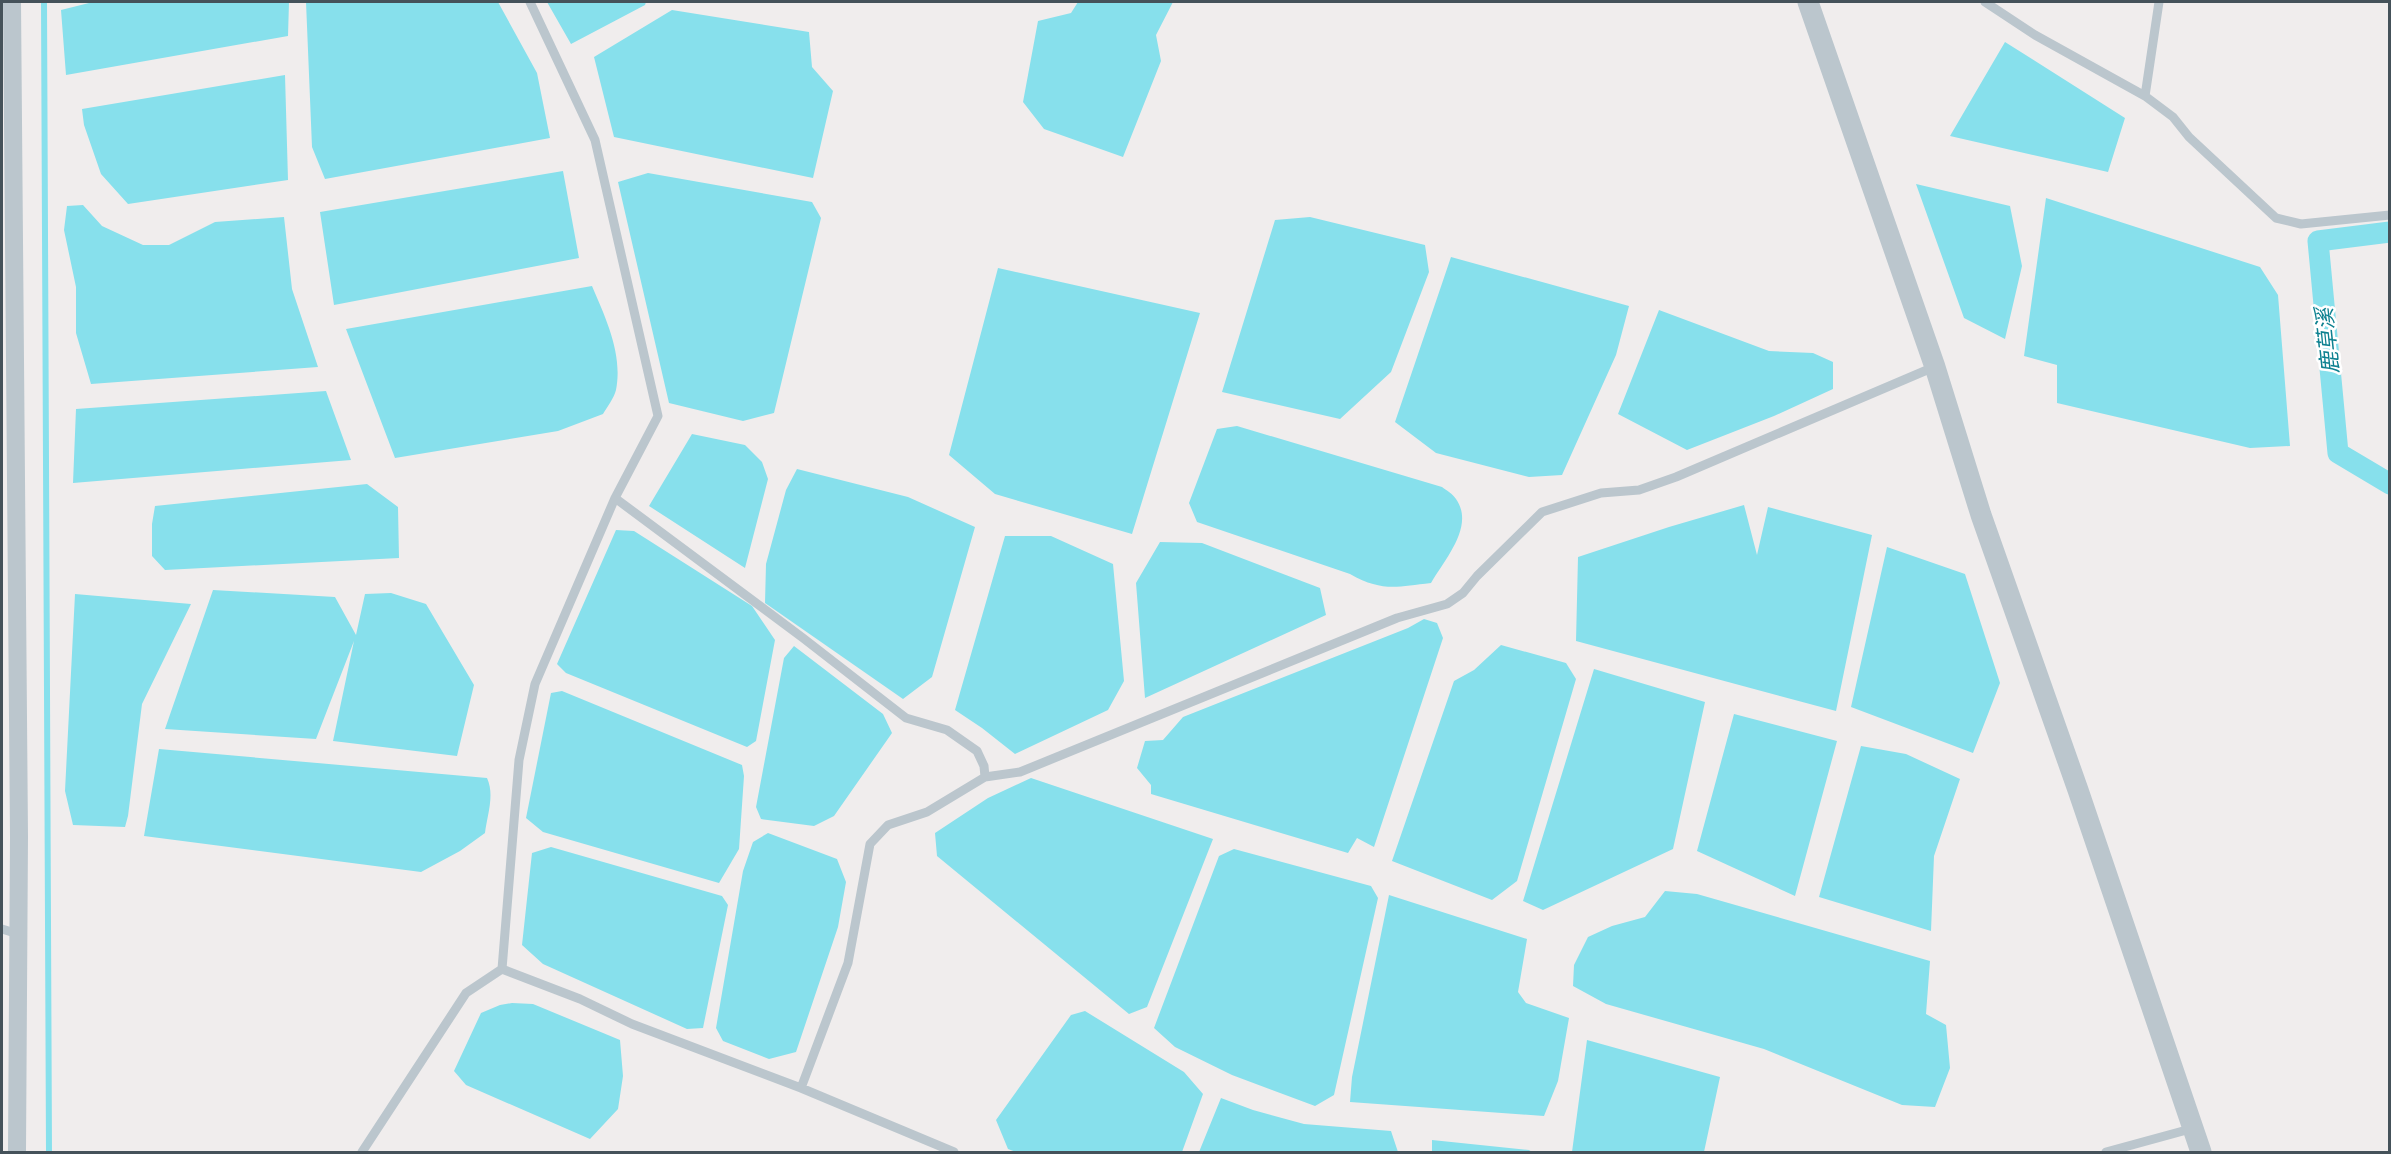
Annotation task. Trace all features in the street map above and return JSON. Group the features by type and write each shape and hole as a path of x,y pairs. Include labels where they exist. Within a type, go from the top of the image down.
{"street":[{"path":"12,2 10,932 17,1152"},
{"path":"1808,2 1935,367 1981,515 2201,1152"}],"lane":[{"path":"502,969 519,760 534,684 615,498 658,416 595,140 530,2"},
{"path":"1985,2 2036,35 2145,96 2173,117 2189,137 2276,218 2301,224 2390,215"},
{"path":"2145,96 2159,2"},
{"path":"801,1088 848,963 870,843 888,825 927,812 985,777 1020,771 1396,618 1447,604 1463,593 1477,576 1542,512 1601,493 1639,490 1676,477 1935,367"},
{"path":"615,498 906,718 947,730 977,752 984,766 985,777"},
{"path":"502,969 580,999 632,1024 801,1088 954,1152"},
{"path":"362,1152 466,993 502,969"},
{"path":"2106,1152 2194,1128"}],"water":[{"path":"93,2 289,2 288,36 66,75 61,10"},
{"path":"306,2 498,2 537,73 550,138 325,179 312,147"},
{"path":"547,2 646,2 645,5 571,44"},
{"path":"1078,2 1173,2 1156,35 1161,61 1123,157 1044,129 1023,102 1038,21 1071,13"},
{"path":"672,10 809,32 812,67 833,91 813,178 614,137 594,57"},
{"path":"2005,42 2125,118 2108,172 1950,136"},
{"path":"285,75 288,180 128,204 101,174 84,125 82,109"},
{"path":"563,171 579,258 334,305 320,212"},
{"path":"648,173 812,202 821,218 774,413 743,421 669,403 618,182"},
{"path":"1916,184 2010,206 2022,266 2005,339 1964,318"},
{"path":"2046,198 2260,267 2278,295 2290,446 2250,448 2057,403 2057,365 2024,356"},
{"path":"83,205 102,226 143,245 169,245 215,222 284,217 292,289 318,367 91,384 76,333 76,287 64,230 67,206"},
{"path":"1310,217 1425,245 1429,272 1391,372 1340,419 1222,392 1275,220"},
{"path":"1451,257 1629,306 1616,355 1562,475 1529,477 1436,453 1395,422"},
{"path":"998,268 1200,313 1132,534 995,494 949,455"},
{"path":"592,286 612,337 617,363 616,390 603,414 558,431 395,458 346,329"},
{"path":"1659,310 1769,351 1813,353 1833,362 1833,389 1774,416 1687,450 1618,414"},
{"path":"326,391 351,460 73,483 76,409"},
{"path":"1237,426 1442,487 1451,494 1461,509 1460,531 1450,553 1431,583 1389,587 1371,584 1350,574 1197,522 1189,503 1217,429"},
{"path":"692,434 745,445 762,462 768,479 745,568 649,506"},
{"path":"797,469 908,497 975,527 932,677 903,699 765,603 766,564 786,490"},
{"path":"367,484 398,507 399,558 165,570 152,556 152,524 155,506"},
{"path":"1744,505 1757,555 1768,507 1872,535 1836,711 1576,641 1578,557"},
{"path":"616,530 634,531 752,606 775,640 756,741 747,747 566,673 557,664"},
{"path":"1005,536 1051,536 1113,564 1124,681 1108,710 1015,754 955,710"},
{"path":"1160,542 1202,543 1320,588 1326,615 1145,698 1136,583"},
{"path":"1887,547 1965,574 2000,683 1973,753 1851,707"},
{"path":"213,590 335,597 356,635 365,594 391,593 426,604 474,685 457,756 333,741 354,641 316,739 165,729"},
{"path":"75,594 191,604 142,704 125,827 73,825 65,791"},
{"path":"1424,619 1437,623 1443,638 1374,847 1357,838 1348,853 1151,794 1151,785 1137,768 1145,741 1163,740 1183,717 1408,628"},
{"path":"1501,645 1566,663 1576,679 1517,881 1492,900 1392,861 1454,681 1474,670"},
{"path":"794,646 883,714 892,733 834,816 814,826 761,819 756,807 784,658"},
{"path":"1594,669 1705,702 1673,849 1543,910 1523,901"},
{"path":"562,691 742,765 744,776 739,849 719,883 543,832 526,818 551,693"},
{"path":"1734,714 1837,741 1795,896 1697,851"},
{"path":"1861,746 1906,754 1960,779 1934,856 1931,931 1819,897"},
{"path":"159,749 487,778 490,798 485,833 460,851 421,872 144,836"},
{"path":"1031,778 1213,839 1147,1007 1129,1014 937,856 935,833 988,798"},
{"path":"768,833 837,859 846,882 838,927 796,1052 769,1059 723,1041 716,1028 743,871 753,842"},
{"path":"551,847 722,896 728,905 703,1028 687,1029 543,964 522,945 532,853"},
{"path":"1234,849 1371,886 1378,898 1334,1095 1315,1106 1232,1075 1175,1047 1154,1028 1219,856"},
{"path":"1665,891 1697,894 1930,961 1926,1014 1946,1025 1950,1068 1935,1107 1902,1105 1764,1049 1606,1004 1573,986 1574,965 1588,937 1612,926 1645,917"},
{"path":"1389,895 1527,939 1518,992 1526,1003 1569,1018 1558,1081 1544,1116 1350,1102 1352,1077"},
{"path":"512,1003 533,1004 620,1040 623,1076 618,1109 590,1139 466,1085 454,1071 481,1013"},
{"path":"1085,1011 1184,1072 1203,1094 1182,1152 1016,1152 1008,1149 996,1120 1071,1015"},
{"path":"1587,1040 1720,1077 1704,1152 1572,1152"},
{"path":"1221,1098 1253,1110 1304,1124 1391,1131 1398,1152 1199,1152"},
{"path":"1432,1140 1529,1150 1532,1152 1432,1152"}],"waterway":[{"path":"44,2 49,1152"},
{"name":"鹿草溪","path":"2390,232 2318,241 2338,453 2390,484"}]}
